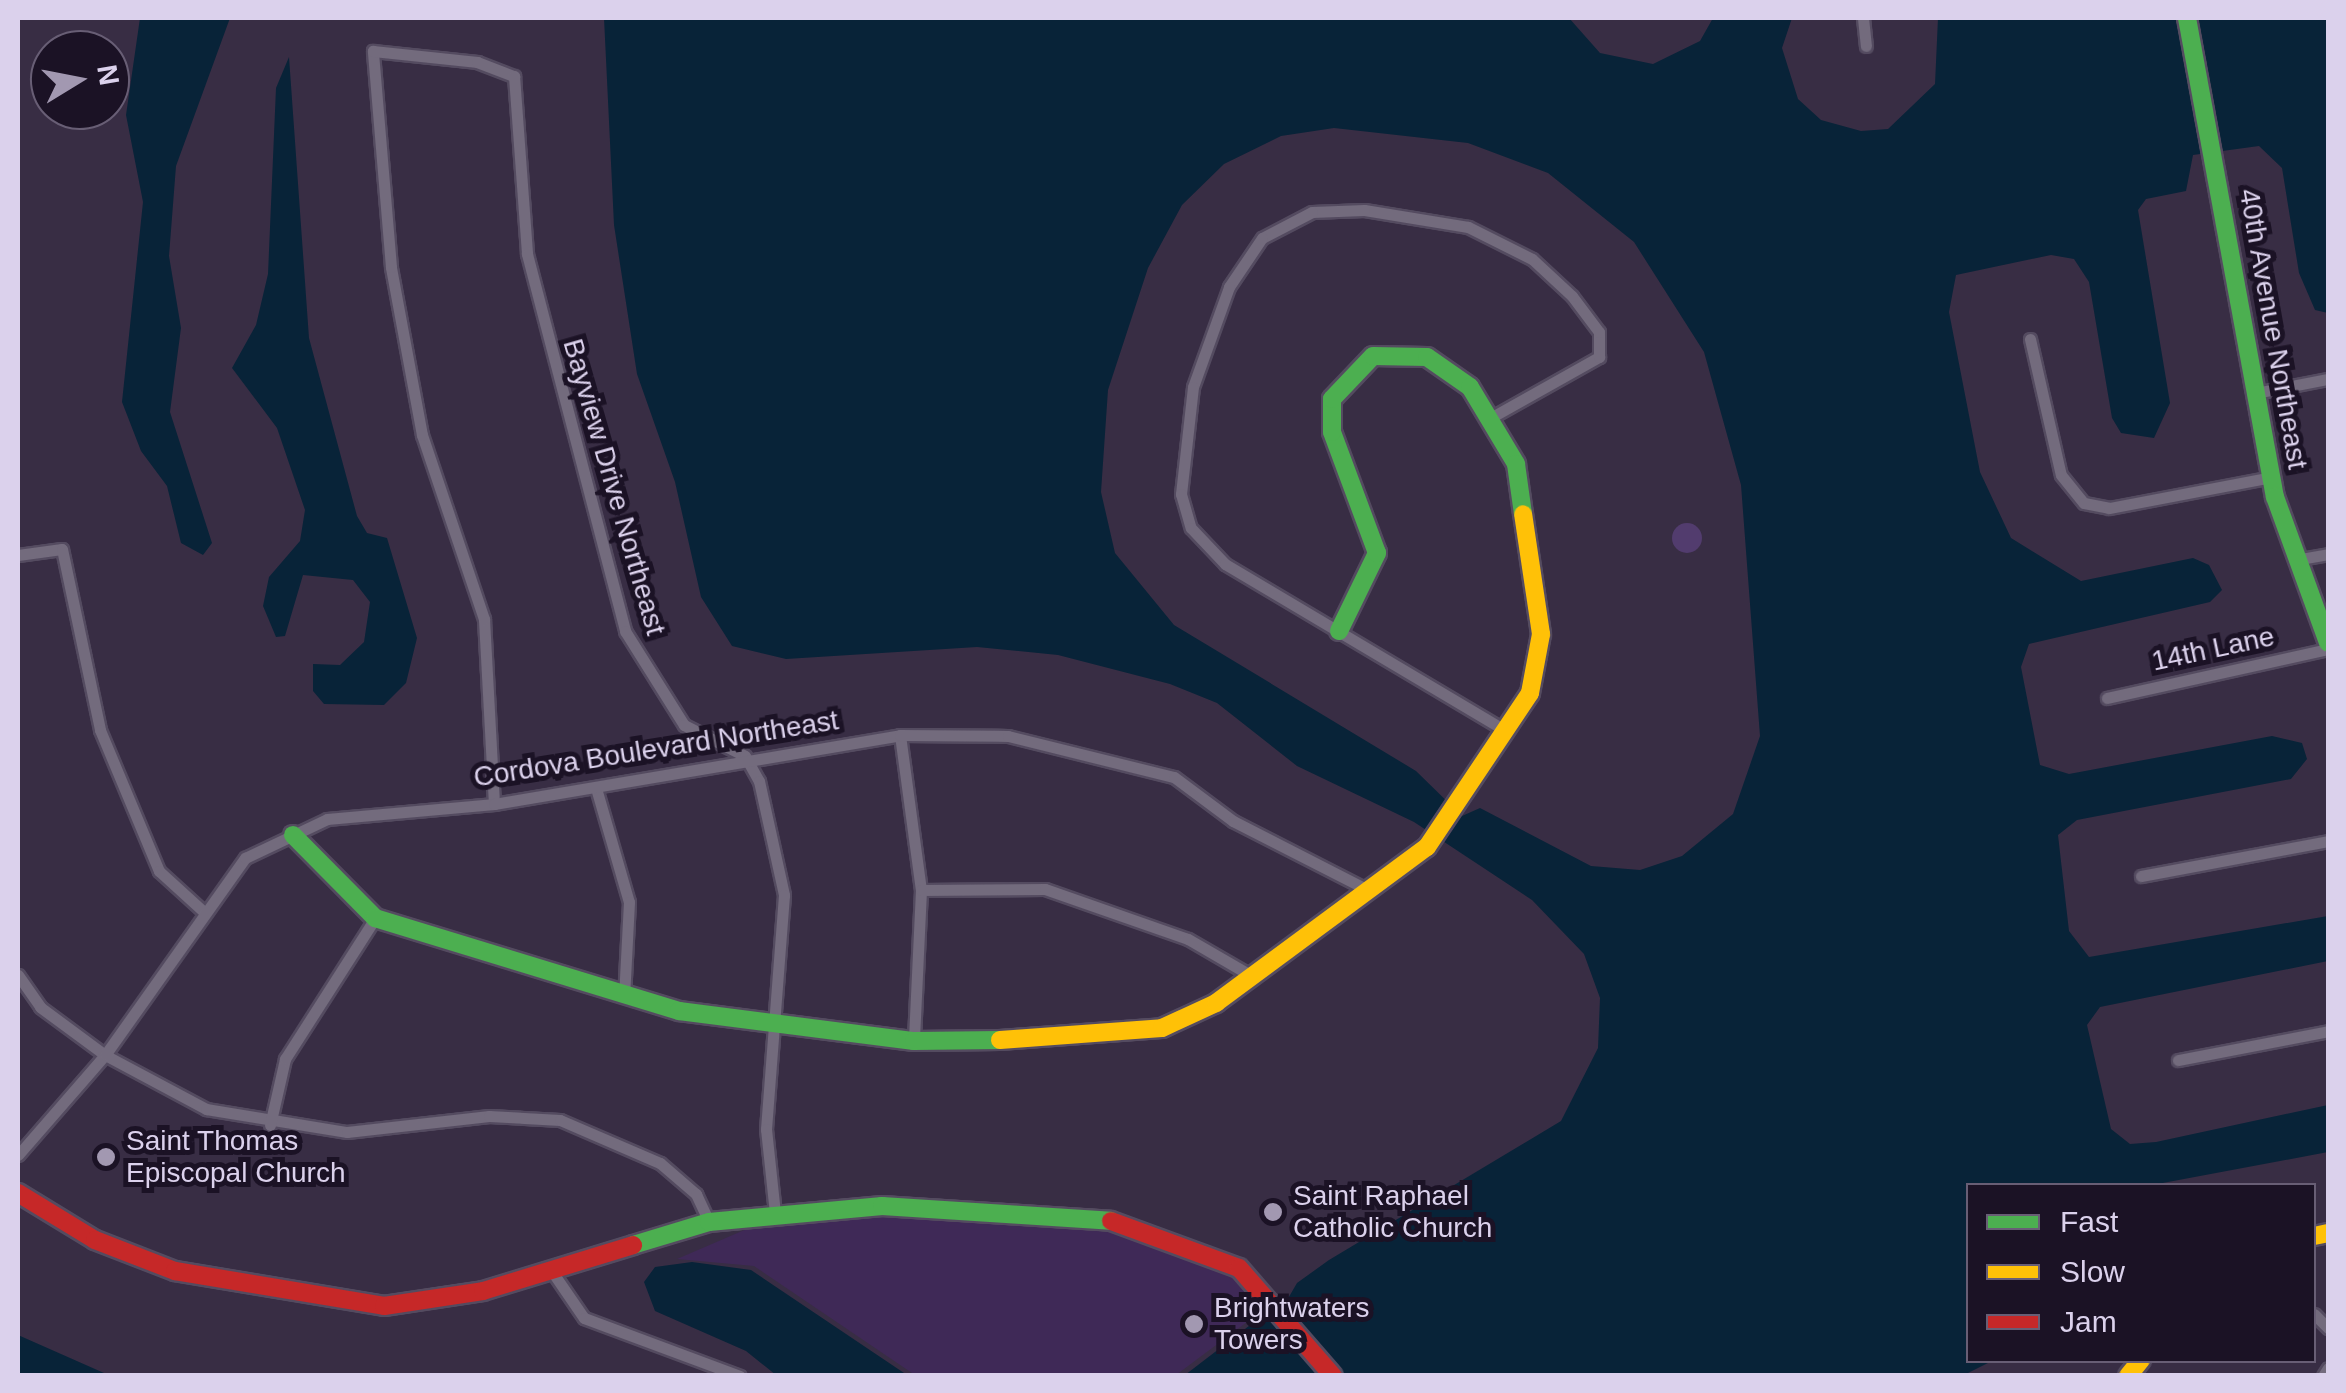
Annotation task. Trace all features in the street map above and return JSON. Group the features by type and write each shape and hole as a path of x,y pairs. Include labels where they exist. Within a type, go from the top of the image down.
{"street":[{"path":"1864,18 1866,46"},
{"name":"40th Avenue Northeast","path":"2186,18 2271,477 2295,560 2328,646"},
{"name":"Bayview Drive Northeast","path":"494,804 484,620 422,435 391,267 373,52 478,62 514,76 527,254 624,631 684,725 745,756"},
{"path":"1492,418 1602,349 1591,318 1532,259 1468,227 1364,210 1292,218 1249,254 1193,387 1184,511 1224,564 1506,731"},
{"path":"2030,339 2066,488 2109,508 2271,477"},
{"path":"293,835 375,918 624,997 775,1027 914,1041 1162,1028 1250,976 1432,839 1506,731 1537,676 1541,634 1525,500 1492,418 1457,374 1427,357 1382,353 1339,383 1332,432 1377,553 1339,631"},
{"path":"2255,393 2328,379"},
{"path":"18,555 62,549 100,730 159,871 203,910"},
{"path":"2295,560 2328,554"},
{"name":"14th Lane","path":"2108,698 2328,646"},
{"path":"900,735 921,890 914,1041"},
{"name":"Cordova Boulevard Northeast","path":"18,1155 105,1055 203,910 245,858 327,820 494,804 596,788 745,756 900,735 1008,736 1136,761 1364,888"},
{"path":"745,756 775,835 784,895 766,1129 775,1214"},
{"path":"596,788 629,902 624,997"},
{"path":"2142,876 2328,841"},
{"path":"921,890 1045,889 1188,939 1250,976"},
{"path":"270,1125 285,1059 375,918"},
{"path":"18,975 40,1007 105,1055 206,1109 270,1125 347,1132 489,1116 560,1120 660,1163 696,1194 710,1222"},
{"path":"2178,1060 2328,1031"},
{"path":"18,1194 144,1260 342,1303 433,1301 710,1222 775,1214 882,1206 1084,1214 1198,1246 1280,1307 1333,1376"},
{"path":"550,1270 584,1318 740,1376"},
{"path":"2323,1376 2328,1368"}],"shaded area":[{"path":"1687,523 1697,528 1702,538 1697,548 1687,553 1677,548 1672,538 1677,528"},
{"path":"852,1213 1083,1220 1235,1272 1273,1316 1255,1316 1176,1375 915,1375 754,1266 677,1259 763,1222"}],"water":[{"path":"140,18 230,18 176,166 169,256 181,328 170,412 212,543 203,555 181,543 167,486 141,451 122,402 143,202 129,130 130,87"},
{"path":"604,18 1569,18 1600,53 1653,64 1700,41 1713,18 1792,18 1782,48 1798,99 1821,120 1861,131 1888,129 1935,84 1938,18 2328,18 2328,313 2315,310 2299,273 2282,168 2259,146 2193,155 2186,191 2146,199 2138,210 2170,403 2154,438 2121,433 2112,418 2089,282 2074,259 2051,255 1956,275 1949,312 1980,472 2011,538 2081,581 2193,558 2209,565 2222,590 2210,602 2029,644 2021,667 2040,765 2069,774 2272,736 2302,743 2307,759 2291,779 2077,820 2058,835 2069,931 2089,957 2328,916 2328,961 2100,1007 2087,1025 2111,1129 2130,1144 2156,1142 2328,1105 2328,1152 2163,1183 1966,1183 1966,1363 1988,1363 1964,1375 1185,1375 1258,1319 1275,1321 1297,1283 1329,1260 1561,1121 1598,1048 1600,998 1584,954 1532,900 1414,822 1297,766 1217,703 1170,684 1058,655 977,647 786,659 732,646 701,597 675,482 637,374 614,225","holes":["1334,128 1468,143 1548,173 1634,242 1704,352 1741,485 1760,736 1733,814 1682,856 1640,870 1591,866 1480,808 1462,816 1416,771 1174,625 1115,553 1101,492 1108,390 1148,268 1182,205 1224,164 1281,136"]},
{"path":"289,57 309,338 357,516 367,533 387,538 417,638 406,683 384,705 324,704 313,691 313,664 340,665 364,642 370,602 353,580 303,575 285,636 276,637 263,606 269,577 300,541 305,510 277,428 232,368 256,325 268,274 276,88"},
{"path":"692,1262 751,1270 907,1375 776,1375 746,1351 655,1311 644,1282 655,1267"},
{"path":"18,1335 104,1373 113,1375 18,1375"}],"traffic: fast":[{"path":"2187,18 2275,497 2328,643"},
{"path":"1339,631 1377,553 1332,432 1332,399 1373,356 1427,357 1470,387 1516,464 1523,514"},
{"path":"293,835 375,918 679,1011 914,1041 1000,1040"},
{"path":"633,1245 709,1222 882,1206 1111,1221"}],"traffic: slow":[{"path":"1000,1040 1162,1028 1216,1003 1427,847 1530,693 1541,634 1523,514"},
{"path":"2316,1236 2328,1233"},
{"path":"2128,1376 2139,1363"}],"traffic: jam":[{"path":"18,1193 95,1240 175,1271 384,1306 483,1291 633,1245"},
{"path":"1111,1221 1239,1268 1333,1376"}],"place":[{"name":"Saint Thomas Episcopal Church","path":"106,1157"},
{"name":"Saint Raphael Catholic Church","path":"1273,1212"},
{"name":"Brightwaters Towers","path":"1194,1324"}]}
